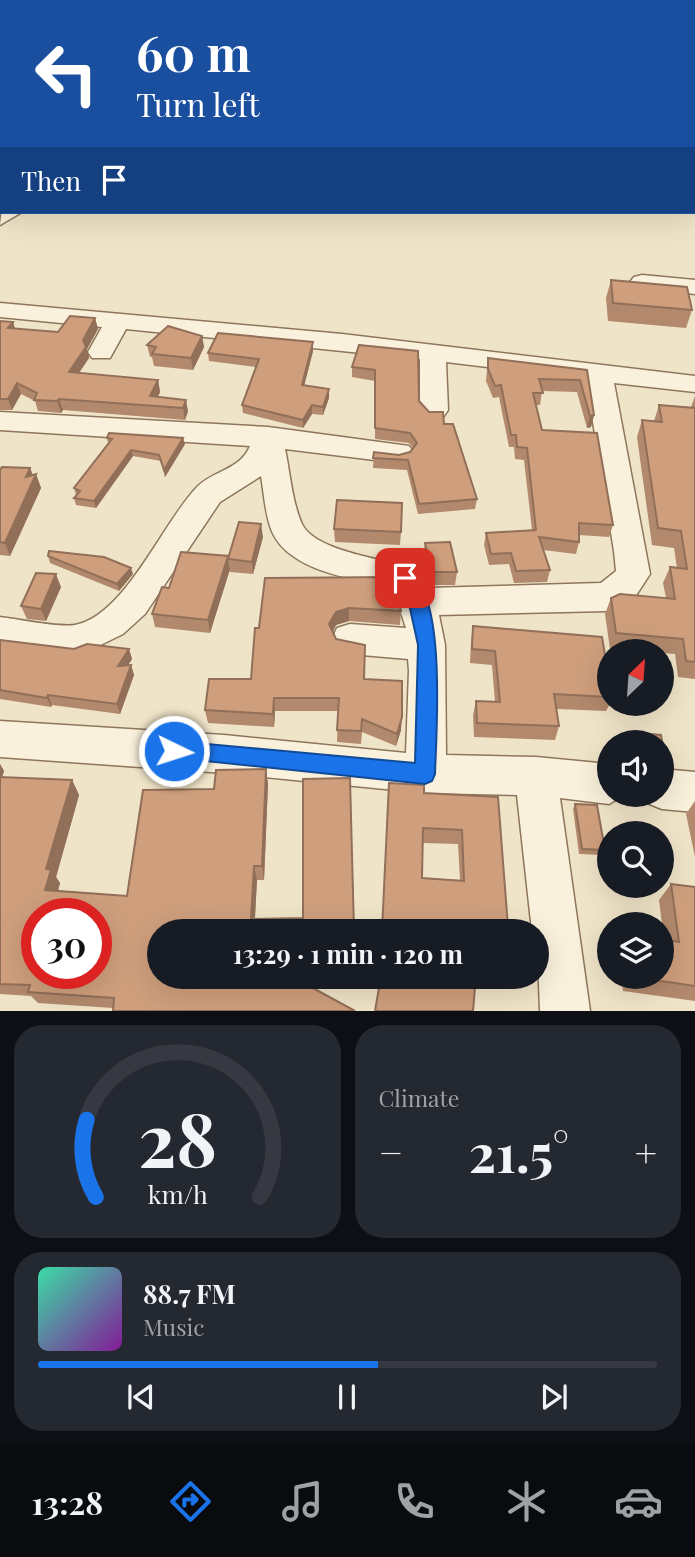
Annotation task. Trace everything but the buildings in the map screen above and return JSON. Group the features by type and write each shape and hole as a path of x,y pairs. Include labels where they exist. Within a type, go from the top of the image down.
{"street":[{"path":"642,282 695,287"},
{"path":"0,310 433,352 695,384"},
{"path":"101,352 117,323"},
{"path":"433,352 434,410"},
{"path":"416,602 607,597 623,587 633,574 598,371"},
{"path":"0,421 268,437 399,453"},
{"path":"268,437 287,529 294,540 309,551 405,578 414,588 427,645 425,774"},
{"path":"0,632 78,641 110,624 133,604 209,494 257,466 268,437"},
{"path":"351,639 427,645"},
{"path":"0,739 224,754 425,774 536,776 597,783"},
{"path":"536,776 565,1011"},
{"path":"674,790 695,792"}],"route":[{"path":"174,751 425,774 427,645 414,588 405,578"}]}
